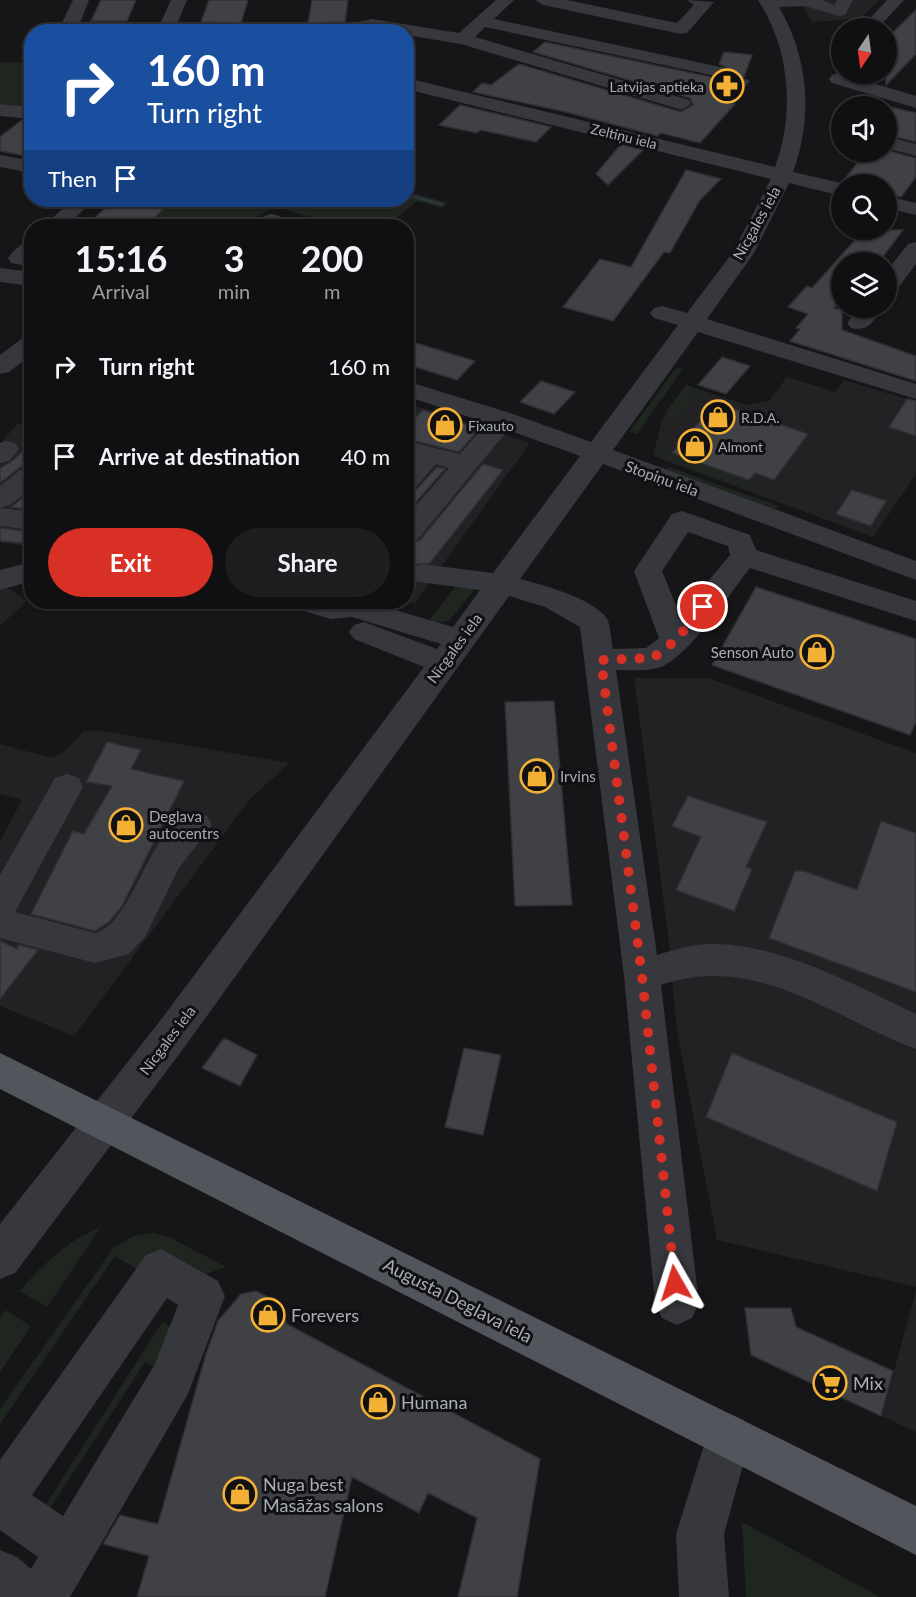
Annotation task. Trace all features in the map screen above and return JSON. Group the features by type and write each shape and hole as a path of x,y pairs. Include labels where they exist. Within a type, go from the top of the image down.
{"main road":[{"name":"Augusta Deglava iela","path":"0,1070 916,1531"}],"street":[{"path":"70,24 81,0"},
{"path":"168,24 179,0"},
{"path":"462,39 506,0"},
{"path":"543,0 601,5 681,29 708,1"},
{"path":"767,1 814,1 812,4 839,11 845,0"},
{"path":"879,18 896,0"},
{"name":"Nīcgales iela","path":"0,1258 173,1033 743,253 783,175 795,140 797,125 796,76 784,35 767,1"},
{"path":"564,39 601,5"},
{"path":"355,24 373,16 404,24"},
{"path":"481,21 725,73"},
{"path":"414,27 682,104"},
{"path":"796,76 831,76"},
{"path":"909,100 916,81"},
{"path":"854,84 870,96"},
{"name":"Zeltiņu iela","path":"414,85 831,187"},
{"path":"0,110 24,112"},
{"path":"897,145 915,149"},
{"path":"0,161 24,166"},
{"path":"897,205 916,209"},
{"path":"62,219 76,207"},
{"path":"897,274 916,250"},
{"path":"0,275 24,278"},
{"path":"662,313 916,392"},
{"path":"0,367 24,348"},
{"name":"Stopiņu iela","path":"414,391 504,419 916,571"},
{"path":"414,526 504,419"},
{"path":"418,452 466,464"},
{"path":"0,500 24,480"},
{"path":"785,523 802,502"},
{"path":"0,517 24,520"},
{"path":"675,641 648,571 682,520 740,541 744,556"},
{"path":"601,660 653,658 675,641 744,556"},
{"path":"744,556 916,611"},
{"path":"0,580 24,573"},
{"path":"422,574 501,584 578,610 594,622 601,660 642,976 677,1303"},
{"path":"324,609 339,622 452,651"},
{"path":"0,907 67,788"},
{"path":"0,923 95,948 116,942 132,926 166,859 195,825"},
{"path":"642,976 691,960 725,959 746,962 839,996 916,1032"},
{"path":"42,1597 70,1550 172,1378 203,1296 161,1270 0,1500 70,1550"},
{"path":"704,1597 700,1534 728,1436"},
{"path":"0,1574 27,1597"}],"shaded area":[{"path":"798,0 879,0 861,18 831,18 831,21 812,22"},
{"path":"0,62 24,63 24,106 0,104"},
{"path":"414,193 448,203 442,208 417,201 414,203"},
{"path":"167,207 272,207 254,219 166,219 156,217"},
{"path":"277,207 410,207 395,219 318,219"},
{"path":"676,368 683,369 637,434 629,432"},
{"path":"787,377 835,392 844,380 916,402 916,474 873,537 653,456 662,420 686,385 747,405 769,401"},
{"path":"686,385 700,390 674,422 666,411"},
{"path":"414,405 530,443 414,603"},
{"path":"17,424 24,425 24,546 0,542 0,444"},
{"path":"661,448 749,480 743,487 665,459 659,451"},
{"path":"669,467 778,506 775,509 666,470"},
{"path":"0,583 24,599 24,604 0,626"},
{"path":"456,586 475,589 449,621 427,623"},
{"path":"634,678 708,678 916,753 916,1287 717,1240 677,1031 668,934"},
{"path":"97,730 290,763 251,798 74,1036 0,1006 0,841 22,800 0,794 0,744 52,758 64,752 83,732"},
{"path":"101,1227 47,1307 19,1291 66,1246"},
{"path":"153,1233 169,1237 226,1267 200,1276 138,1270 115,1256 0,1424 0,1409 114,1247 134,1236"},
{"path":"916,1290 916,1432 882,1416"},
{"path":"5,1310 31,1326 0,1372 0,1318"},
{"path":"162,1322 174,1328 160,1369 145,1362 49,1510 45,1506"},
{"path":"742,1522 880,1597 746,1597"}],"building":[{"path":"101,0 136,0 127,21 91,21"},
{"path":"209,0 248,0 241,23 201,22"},
{"path":"312,0 348,0 345,22 308,23"},
{"path":"916,10 916,54 897,74 897,28"},
{"path":"545,42 725,80 736,72 719,64 724,52 752,55 743,79 749,81 734,96 737,97 732,103 735,104 700,143 661,133 657,136 566,112 473,92 482,83 491,85 519,64 681,112 693,105 690,98 533,52"},
{"path":"460,105 551,127 536,142 481,130 477,133 439,125"},
{"path":"897,109 916,113 916,142 897,137"},
{"path":"24,120 24,156 0,151 0,137"},
{"path":"621,144 643,150 608,185 596,174"},
{"path":"897,153 916,158 916,177 901,197 897,196 897,174 849,174 858,162 897,162"},
{"path":"686,170 721,179 700,200 670,253 664,252 613,321 563,307 600,259 631,267"},
{"path":"107,207 166,207 153,219 93,219"},
{"path":"897,230 903,230 897,238"},
{"path":"855,240 896,240 886,252 844,252"},
{"path":"831,267 831,318 842,318 842,330 916,356 916,381 790,341 800,329 796,328 808,314 788,307 807,286 812,288"},
{"path":"414,342 475,361 457,380 414,367"},
{"path":"722,357 750,366 726,394 698,385"},
{"path":"541,381 575,392 554,414 520,402"},
{"path":"907,399 916,401 916,436 889,427"},
{"path":"716,403 808,434 774,480 755,473 749,480 672,453"},
{"path":"423,410 479,429 459,452 414,441 414,419"},
{"path":"24,450 24,466 0,483 0,468"},
{"path":"483,464 503,470 430,563 414,565 414,542 420,540"},
{"path":"437,467 445,469 414,504 414,490"},
{"path":"852,490 886,501 871,526 836,514"},
{"path":"24,497 24,509 11,507"},
{"path":"0,528 24,531 24,543 0,541"},
{"name":"Senson Auto","path":"756,587 916,639 916,722 910,735 712,665"},
{"path":"554,701 572,905 515,906 505,702"},
{"path":"107,742 141,750 131,769 184,781 122,906 109,922 95,931 31,914 73,831 84,834 112,786 86,782"},
{"path":"688,796 767,822 746,867 752,869 734,911 676,890 701,837 672,826"},
{"path":"881,821 916,833 916,992 769,938 795,871 804,871 857,890"},
{"path":"0,941 17,949 19,945 38,950 0,999"},
{"path":"224,1038 257,1055 240,1086 202,1068"},
{"path":"464,1048 501,1055 483,1135 445,1127"},
{"path":"732,1053 897,1122 877,1191 706,1117"},
{"path":"256,1291 279,1303 287,1324 540,1459 517,1597 458,1597 477,1518 428,1493 419,1513 352,1477 325,1597 137,1597 149,1556 103,1544 120,1515 158,1524 206,1354 218,1321 241,1294"},
{"path":"745,1308 791,1308 796,1327 893,1371 881,1416 751,1355"}],"waterway":[{"path":"414,196 441,204"}],"place":[{"name":"Latvijas aptieka","path":"727,86"},
{"name":"R.D.A.","path":"718,417"},
{"name":"Fixauto","path":"445,425"},
{"name":"Almont","path":"695,446"},
{"name":"Senson Auto","path":"817,652"},
{"name":"Irvins","path":"537,776"},
{"name":"Deglava autocentrs","path":"126,825"},
{"name":"Forevers","path":"268,1315"},
{"name":"Mix","path":"830,1383"},
{"name":"Humana","path":"378,1402"},
{"name":"Nuga best Masāžas salons","path":"240,1494"}],"route":[{"path":"675,1283 642,976 601,660 653,658 675,641 703,607"}]}
